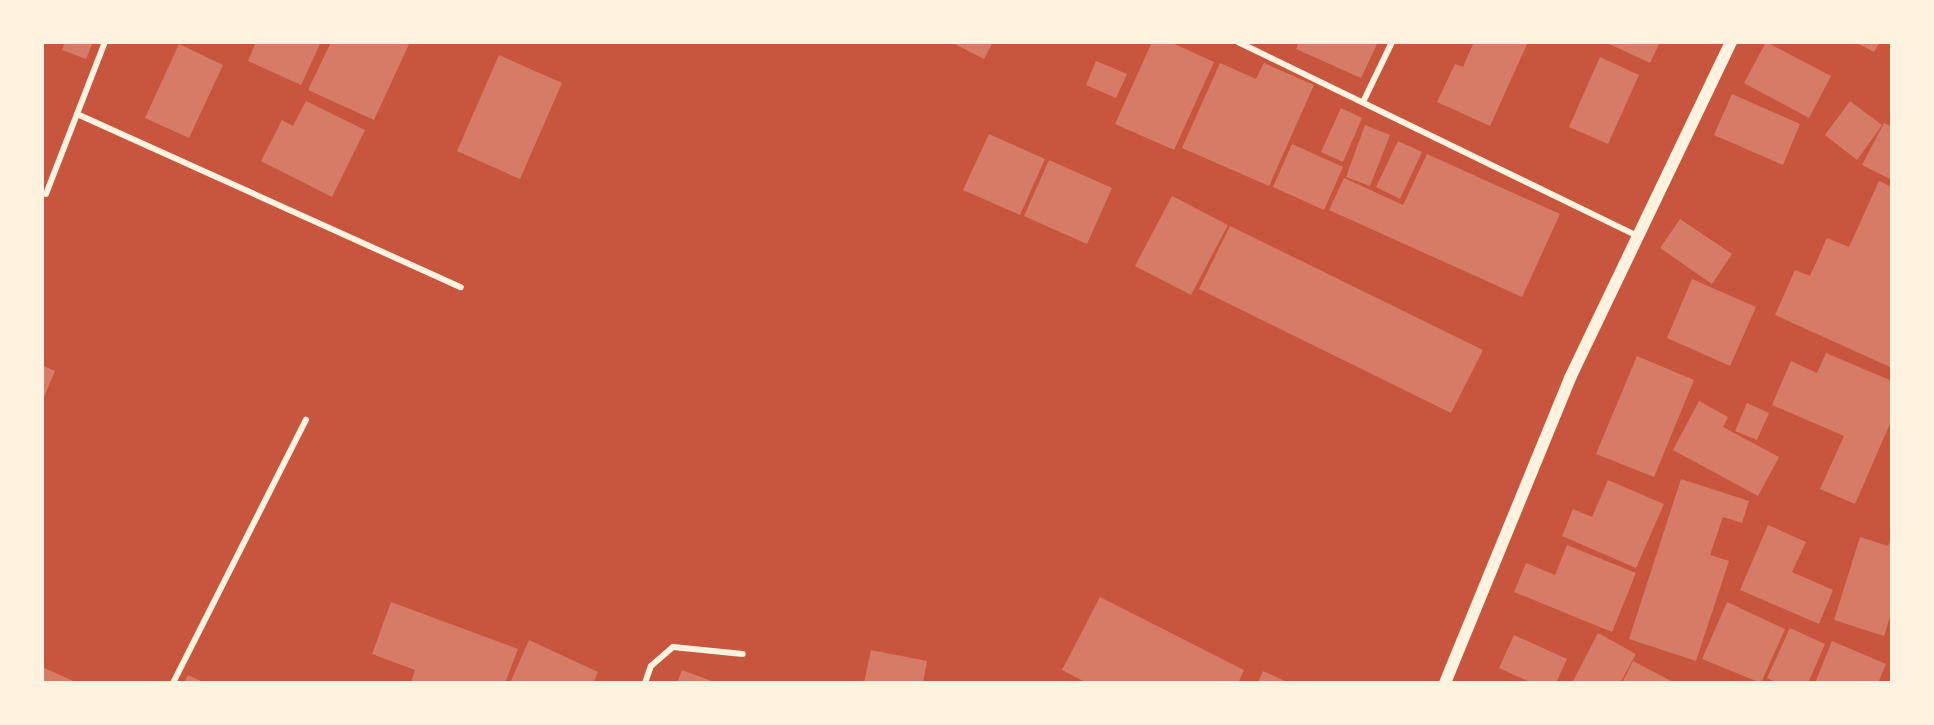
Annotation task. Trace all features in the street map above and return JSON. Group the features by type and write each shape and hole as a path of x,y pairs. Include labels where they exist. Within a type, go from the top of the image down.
{"main road":[{"path":"1445,683 1570,378 1731,42"}],"street":[{"path":"46,194 105,42"},
{"path":"1238,42 1364,100 1638,236"},
{"path":"1364,100 1392,42"},
{"path":"77,114 460,287"},
{"path":"173,683 306,420"},
{"path":"645,683 651,666 673,647 743,654"}],"building":[{"path":"65,42 93,42 86,59 62,50"},
{"path":"256,42 321,42 301,85 248,61"},
{"path":"331,42 410,42 374,120 308,90"},
{"path":"951,42 993,42 984,59"},
{"path":"1152,42 1170,42 1214,62 1174,150 1115,124"},
{"path":"1299,42 1378,42 1361,78 1296,49"},
{"path":"1474,42 1528,42 1490,126 1437,102 1455,64 1463,67"},
{"path":"1605,42 1660,42 1650,63"},
{"path":"1766,42 1831,76 1809,118 1744,83"},
{"path":"1855,42 1880,42 1874,52"},
{"path":"179,44 223,65 189,138 145,118"},
{"path":"499,55 562,83 520,179 457,151"},
{"path":"1600,57 1639,75 1608,144 1569,127"},
{"path":"1096,61 1127,74 1116,98 1086,85"},
{"path":"1220,63 1256,79 1264,63 1314,85 1269,186 1182,148"},
{"path":"1732,94 1800,124 1783,165 1714,135"},
{"path":"306,101 365,130 332,197 261,161 282,120 293,126"},
{"path":"1850,101 1882,125 1857,160 1825,135"},
{"path":"1341,108 1362,118 1343,162 1321,152"},
{"path":"1884,123 1892,127 1892,180 1862,165"},
{"path":"1365,125 1390,135 1370,186 1346,177"},
{"path":"989,134 1045,159 1020,215 963,190"},
{"path":"1398,141 1422,152 1400,199 1376,187"},
{"path":"1292,144 1343,167 1324,210 1273,187"},
{"path":"1427,154 1560,214 1522,297 1329,210 1344,178 1403,205"},
{"path":"1049,160 1112,188 1087,244 1024,216"},
{"path":"1879,181 1892,187 1892,368 1775,315 1795,270 1810,276 1827,238 1849,247"},
{"path":"1172,196 1228,225 1191,295 1135,266"},
{"path":"1680,219 1732,254 1712,284 1660,248"},
{"path":"1230,226 1483,350 1451,413 1199,289"},
{"path":"1692,279 1756,307 1730,366 1667,338"},
{"path":"1826,353 1892,381 1892,419 1855,504 1820,489 1844,436 1772,405 1791,361 1817,373"},
{"path":"1637,356 1694,380 1654,477 1596,454"},
{"path":"42,365 55,371 42,402"},
{"path":"1699,401 1728,417 1723,427 1779,457 1758,496 1673,450"},
{"path":"1747,403 1769,413 1757,440 1735,431"},
{"path":"1681,479 1749,501 1742,523 1723,517 1710,555 1729,561 1696,661 1629,639"},
{"path":"1608,480 1664,504 1636,568 1562,536 1573,509 1592,517"},
{"path":"1768,525 1806,542 1792,572 1833,590 1819,624 1740,590"},
{"path":"1892,535 1892,611 1884,636 1834,620 1860,537 1888,546"},
{"path":"1567,545 1636,573 1612,632 1514,592 1526,563 1555,575"},
{"path":"1100,597 1244,670 1238,683 1087,683 1062,670"},
{"path":"391,602 518,649 505,683 411,683 415,670 372,654"},
{"path":"1727,602 1785,629 1761,683 1702,659"},
{"path":"1790,628 1825,644 1808,683 1778,683 1767,678"},
{"path":"1598,633 1636,654 1620,683 1572,683"},
{"path":"1514,635 1567,659 1556,683 1532,683 1499,668"},
{"path":"529,640 598,672 593,683 510,683"},
{"path":"1832,641 1886,664 1878,683 1815,683"},
{"path":"871,650 927,661 923,683 864,683"},
{"path":"1633,661 1675,683 1622,683"},
{"path":"42,667 78,683 42,683"},
{"path":"682,670 717,683 677,683"},
{"path":"1263,671 1289,683 1258,683"},
{"path":"188,675 205,683 184,683"}]}
